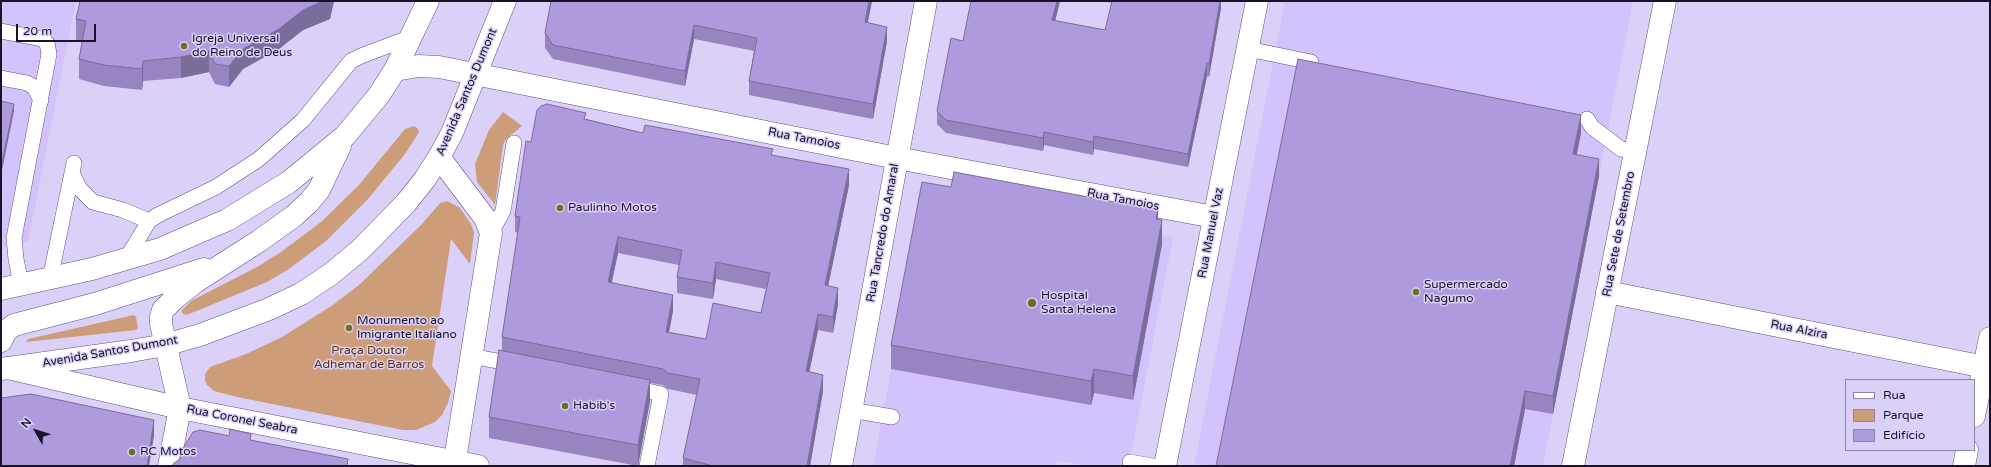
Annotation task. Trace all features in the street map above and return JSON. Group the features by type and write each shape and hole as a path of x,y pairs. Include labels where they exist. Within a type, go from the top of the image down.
{"main road":[{"path":"11,286 50,279 125,261 194,236 233,216 289,182 345,136 379,95 395,70 428,1"},
{"name":"Avenida Santos Dumont","path":"4,369 165,345 235,323 269,309 301,294 331,274 360,250 406,203 439,157 452,133 505,1"},
{"name":"Rua Tancredo do Amaral","path":"841,466 926,1"},
{"name":"Rua Manuel Vaz","path":"1165,466 1257,1"},
{"name":"Rua Sete de Setembro","path":"1572,466 1665,1"},
{"name":"Rua Tamoios","path":"395,70 418,66 439,67 897,158 1214,217"},
{"path":"169,466 180,408 160,317 163,310 176,297 224,262 259,241 294,216 309,202 319,190 345,136"},
{"path":"439,157 485,218 491,233 454,464"},
{"path":"1,341 6,331 14,325 102,302 224,262"},
{"name":"Rua Alzira","path":"1607,292 1987,367"},
{"path":"1975,412 1987,367 1990,338"},
{"name":"Rua Coronel Seabra","path":"4,369 180,408 454,464 478,466"},
{"path":"1964,466 1967,451"}],"lane":[{"path":"1,31 34,38 47,43 49,54 14,238 15,252 11,286"},
{"path":"125,261 148,221 216,187 259,159 302,120 351,61 412,37"},
{"path":"1248,50 1310,62"},
{"path":"1,78 27,83 34,87 41,100"},
{"path":"1587,119 1592,127 1621,149 1635,151"},
{"path":"491,233 503,211 514,143"},
{"path":"50,279 73,168 80,189 93,202 123,210 148,221"},
{"path":"471,356 531,368"},
{"path":"613,384 661,394 647,466"},
{"path":"851,410 892,417"},
{"path":"1130,462 1152,466"}],"shaded area":[{"path":"1,1 76,1 28,242 1,248"},
{"name":"Supermercado Nagumo","path":"1285,1 1633,1 1543,466 1194,466"},
{"name":"Hospital Santa Helena","path":"925,190 1173,237 1129,466 1088,466 1057,460 1056,466 873,466"}],"green space":[{"path":"503,112 522,126 506,139 503,145 495,205 477,182 475,164 489,130"},
{"path":"414,126 419,132 405,154 368,199 326,241 289,269 267,282 186,315 182,313 182,310 191,301 257,267 281,252 321,222 358,186 405,129"},
{"name":"Praça Doutor Adhemar de Barros","path":"447,201 460,208 471,224 474,233 470,264 451,239 432,366 451,391 448,403 442,415 435,422 416,430 403,430 237,397 214,391 207,385 205,381 205,374 210,367 246,354 282,337 333,305 360,284 422,224 440,203"},
{"path":"134,315 136,317 138,328 136,330 26,342 28,339"}],"building":[{"name":"Igreja Universal do Reino de Deus","path":"80,1 323,1 303,10 279,29 243,49 229,66 215,64 209,51 181,57 143,61 142,69 104,65 79,59 86,21 76,19"},
{"path":"551,1 869,1 865,22 887,27 873,104 749,81 757,38 694,25 685,71 553,45 545,33"},
{"path":"971,1 1057,1 1052,20 1105,30 1112,1 1220,1 1209,64 1207,63 1188,154 1094,136 1093,142 1044,132 1043,138 946,120 937,111 951,38 963,41"},
{"name":"Supermercado Nagumo","path":"1298,59 1581,115 1573,154 1599,159 1553,396 1525,391 1510,466 1216,466"},
{"path":"1,101 14,104 1,168"},
{"path":"547,104 586,113 584,119 643,133 645,125 773,149 771,155 849,169 825,285 838,288 833,317 818,314 806,371 823,375 807,466 713,466 683,458 700,379 668,373 663,369 502,337 520,217 515,216 526,141 531,142 537,110 541,106","holes":["618,237 682,250 677,277 713,283 716,262 770,273 761,313 713,303 706,339 666,332 673,295 608,282"]},
{"path":"954,172 1158,210 1156,219 1162,220 1133,376 1094,369 1091,381 891,345 922,182 951,187"},
{"path":"499,350 650,380 638,445 489,417"},
{"path":"31,394 154,420 147,466 1,466 1,398"},
{"path":"230,429 251,434 250,440 348,459 347,466 172,466 179,460 182,450 193,432 200,430 229,436"}],"place":[{"name":"Igreja Universal do Reino de Deus","path":"184,46"},
{"name":"Paulinho Motos","path":"560,208"},
{"name":"Supermercado Nagumo","path":"1416,292"},
{"name":"Hospital Santa Helena","path":"1032,303"},
{"name":"Monumento ao Imigrante Italiano","path":"349,328"},
{"name":"Habib's","path":"565,406"},
{"name":"RC Motos","path":"132,452"}]}
